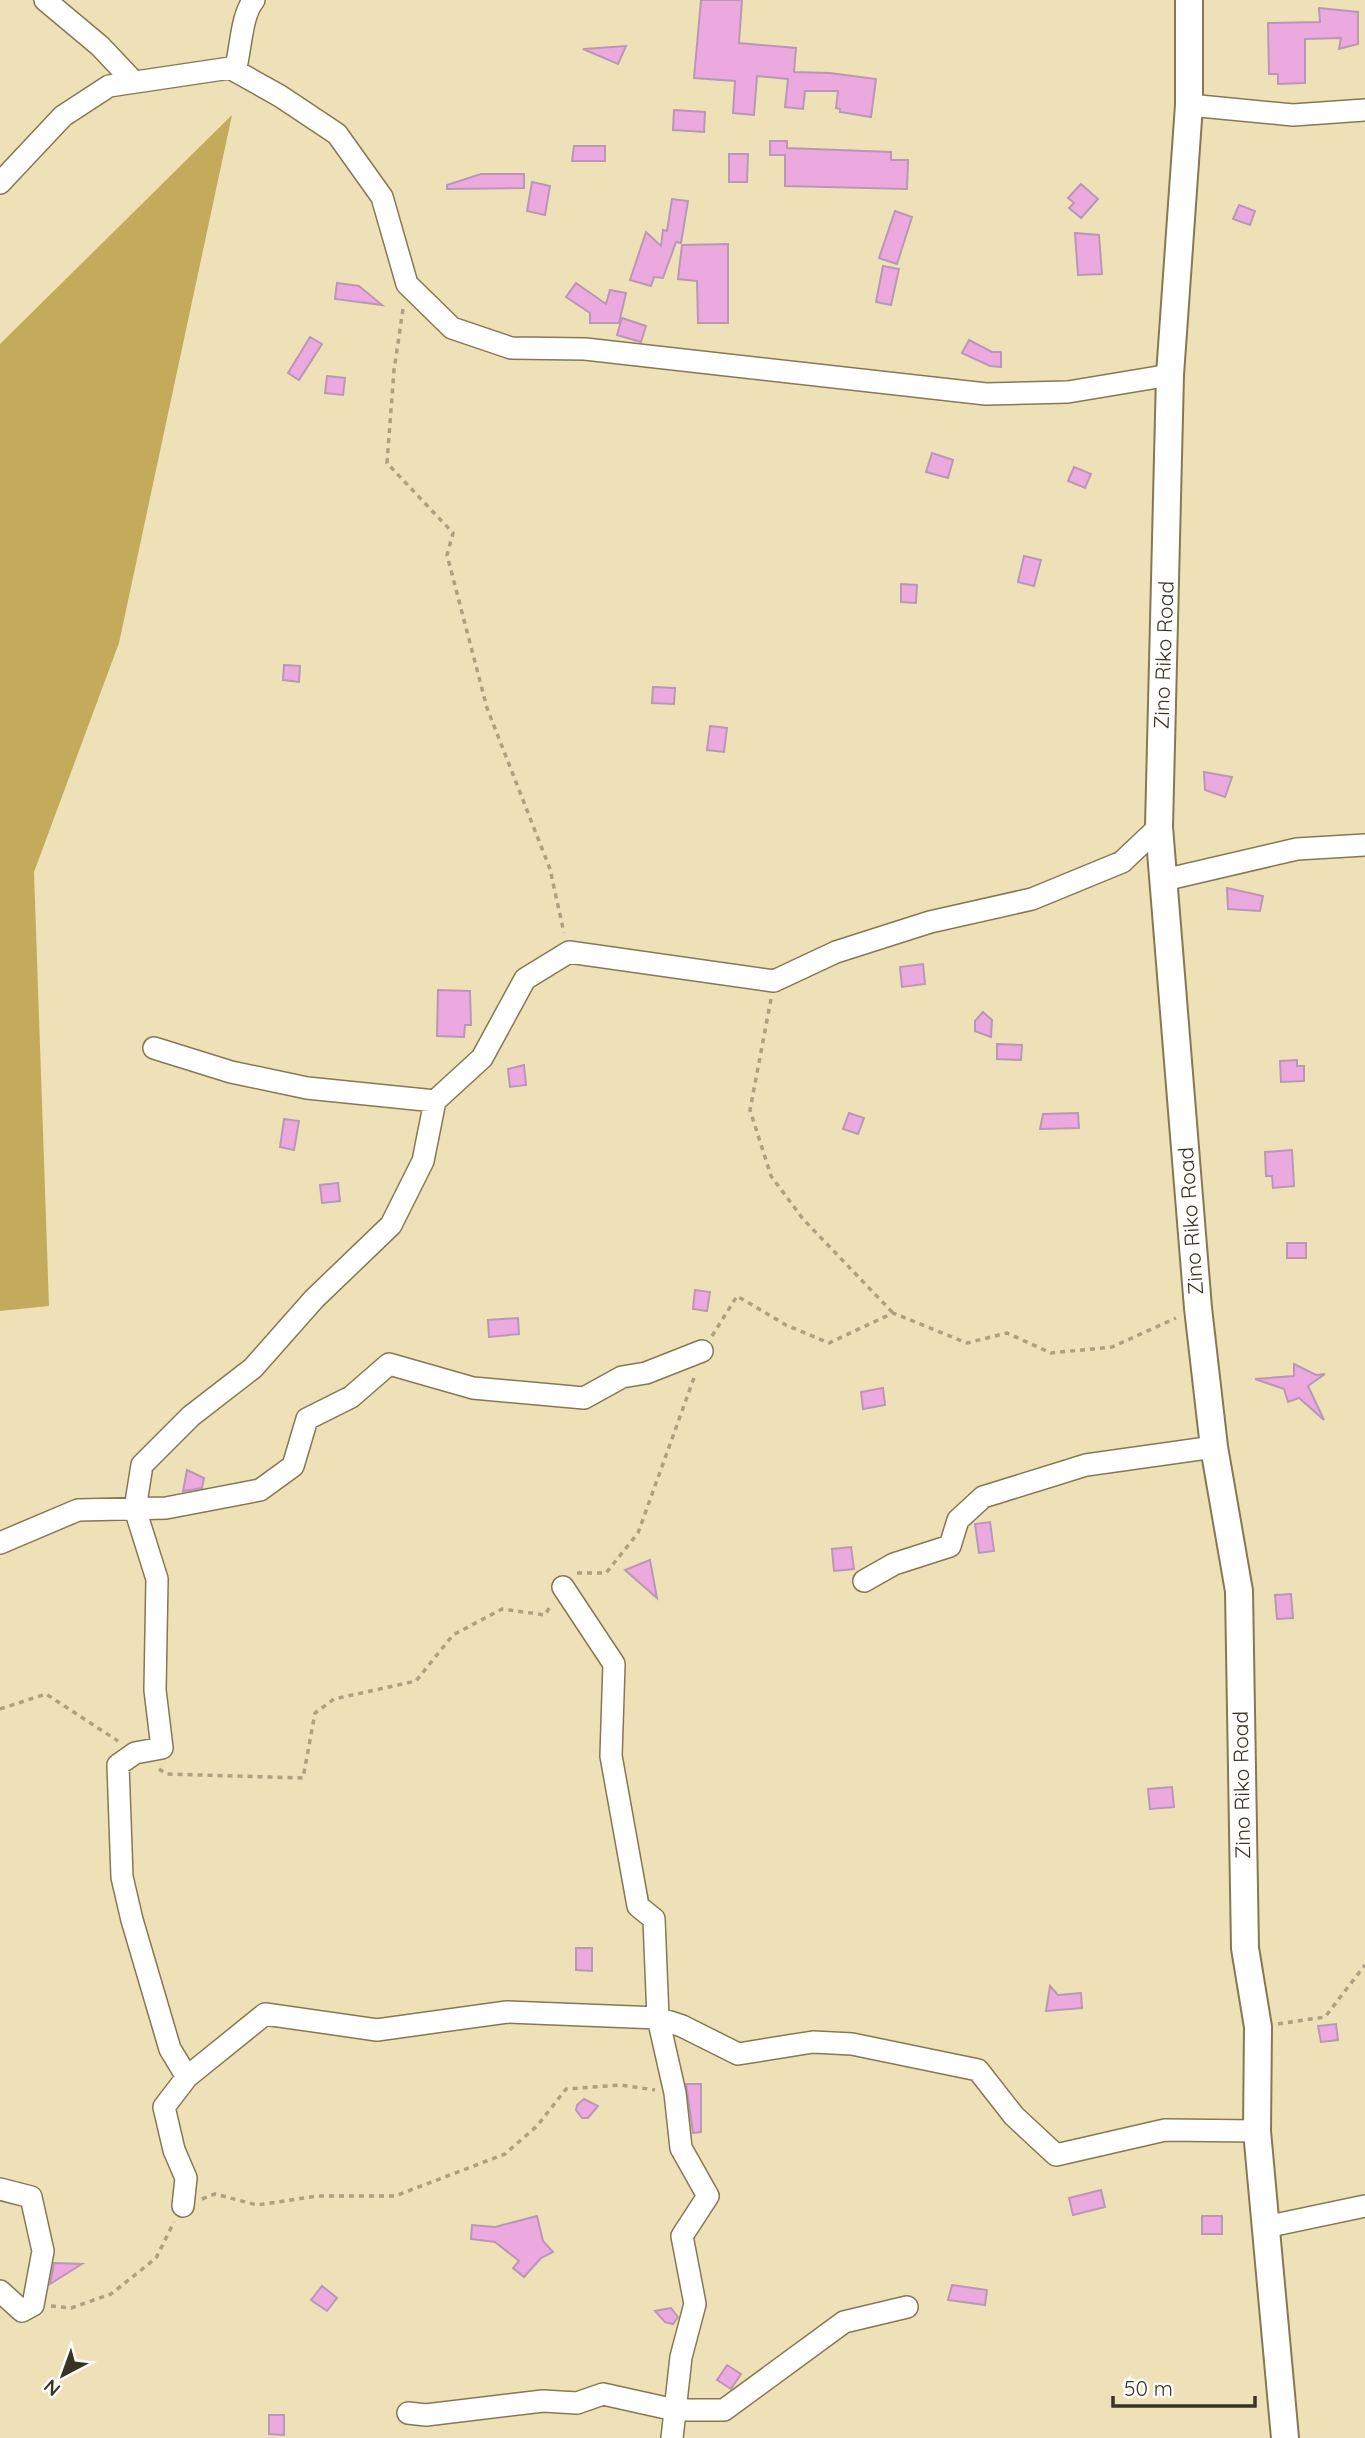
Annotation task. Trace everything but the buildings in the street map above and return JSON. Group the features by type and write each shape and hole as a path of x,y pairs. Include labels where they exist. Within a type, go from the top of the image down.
{"street":[{"path":"45,0 100,46 134,82"},
{"path":"236,71 242,46 244,13 254,0"},
{"name":"Zino Riko Road","path":"1189,0 1189,105 1170,375 1159,827 1198,1308 1214,1447 1239,1591 1245,1948 1258,2027 1257,2131 1285,2438"},
{"path":"0,183 63,116 109,86 230,68 281,96 337,134 382,197 407,284 452,328 511,348 585,349 986,394 1068,392 1170,375"},
{"path":"1189,105 1293,115 1365,110"},
{"path":"187,2077 170,2049 122,1877 118,1765 135,1753 162,1748 155,1690 157,1579 135,1509 142,1465 191,1416 253,1368 314,1299 391,1225 423,1161 435,1101 482,1058 525,979 569,952 775,981 836,952 918,925 1032,899 1122,862 1159,827"},
{"path":"1164,880 1297,849 1365,845"},
{"path":"154,1048 231,1072 307,1088 435,1101"},
{"path":"0,1543 78,1510 166,1508 260,1490 293,1466 307,1419 351,1397 388,1364 473,1388 584,1398 622,1377 646,1373 702,1351"},
{"path":"864,1581 894,1564 950,1546 958,1520 982,1497 1086,1465 1214,1447"},
{"path":"563,1587 614,1664 611,1756 638,1906 654,1919 658,2018 675,2094 681,2148 708,2196 682,2236 695,2304 681,2357 672,2438"},
{"path":"183,2206 186,2178 174,2150 164,2107 187,2077 265,2014 377,2031 507,2012 658,2018 682,2026 738,2054 813,2042 852,2044 978,2070 1014,2116 1056,2155 1165,2130 1257,2131"},
{"path":"0,2189 31,2197 43,2251 33,2305 22,2311 0,2291"},
{"path":"1265,2227 1365,2206"},
{"path":"408,2413 426,2415 543,2401 577,2403 603,2394 675,2410 724,2410 844,2322 907,2307"}],"path":[{"path":"407,284 394,370 387,463 453,533 447,555 487,708 550,869 569,952"},
{"path":"775,981 750,1110 771,1176 803,1219 893,1312 967,1343 1007,1333 1051,1353 1112,1347 1198,1308"},
{"path":"0,1709 46,1694 167,1774 303,1778 315,1713 334,1699 416,1681 453,1635 502,1609 545,1615 572,1573 606,1573 638,1533 702,1351 737,1296 786,1325 829,1343 893,1312"},
{"path":"1258,2027 1325,2017 1365,1965"},
{"path":"33,2305 71,2308 111,2294 156,2258 183,2206 215,2194 257,2205 318,2196 395,2196 505,2154 537,2126 566,2089 621,2085 675,2094"}],"shaded area":[{"path":"232,115 119,643 34,872 49,1306 0,1311 0,344"}]}
